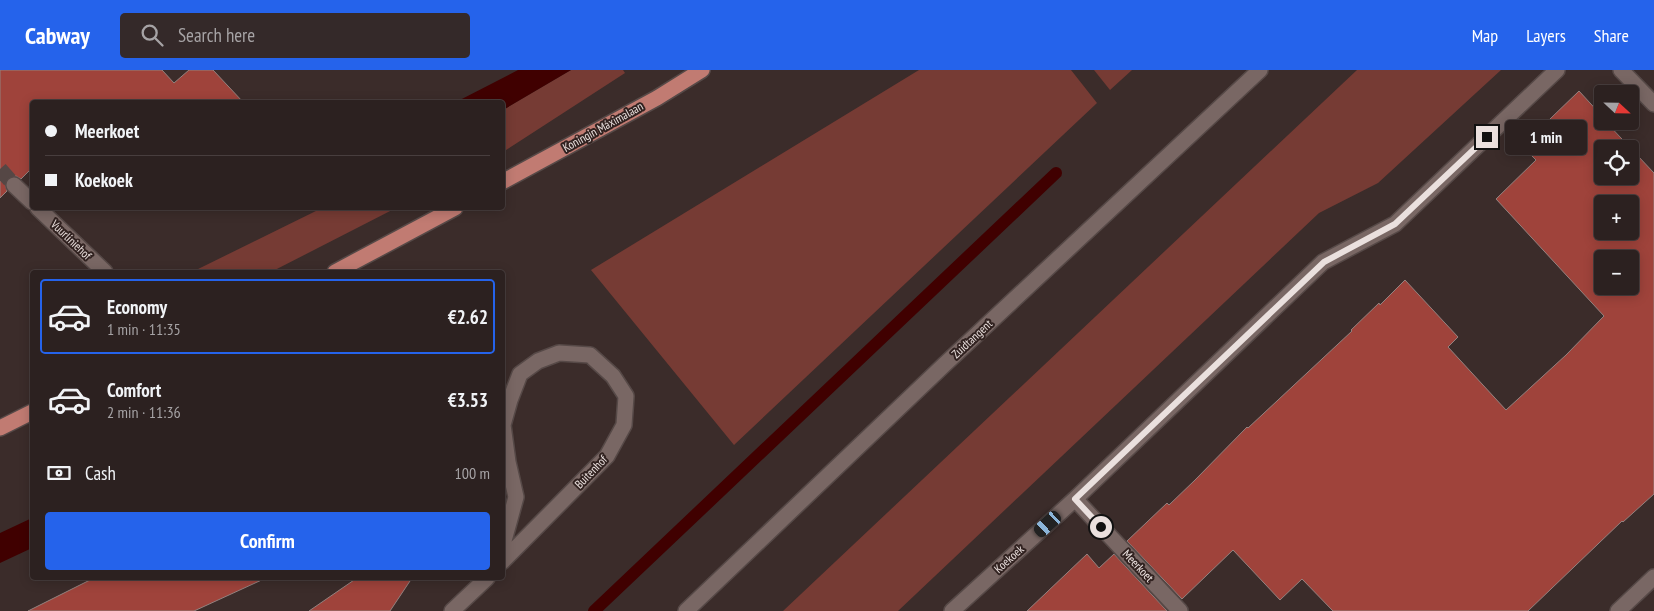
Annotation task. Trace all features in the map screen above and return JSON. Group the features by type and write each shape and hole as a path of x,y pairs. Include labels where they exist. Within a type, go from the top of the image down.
{"main road":[{"name":"Koningin Máximalaan","path":"505,180 657,98 702,70"},
{"path":"339,270 451,210"},
{"path":"0,428 30,413"}],"street":[{"name":"Zuidtangent","path":"686,611 945,364 1260,70"},
{"name":"Koekoek","path":"952,611 1075,499 1324,262 1395,224 1558,70"},
{"path":"1621,70 1654,104"},
{"path":"14,185 30,200"},
{"name":"Vuurliniehof","path":"40,210 103,270"},
{"name":"Buitenhof","path":"505,421 510,400 520,374 538,361 559,353 590,355 613,376 626,396 624,425 607,456 505,559"},
{"name":"Buitenhof","path":"505,434 508,462 516,497 505,537"},
{"name":"Meerkoet","path":"1075,499 1180,611"},
{"path":"452,611 484,580"},
{"path":"1618,611 1652,582"}],"shaded area":[{"path":"518,70 571,70 505,109 505,100 460,100"},
{"path":"571,70 623,70 625,73 505,151 505,109"},
{"path":"919,70 1071,70 1097,103 734,445 591,270"},
{"path":"1094,70 1132,70 1110,90"},
{"path":"1357,70 1501,70 1378,183 1319,213 898,611 783,611"},
{"path":"318,210 392,210 275,270 196,270"},
{"path":"30,519 30,549 0,563 0,533"}],"building":[{"path":"0,70 162,70 174,83 189,70 213,70 241,100 30,100 30,170 21,179 16,176 8,178 5,183 7,191 0,198"},
{"path":"1579,91 1594,107 1594,130 1613,130 1623,140 1594,140 1594,185 1639,185 1639,157 1654,173 1654,494 1622,521 1528,611 1333,611 1302,579 1280,600 1233,550 1182,599 1127,541 1167,503 1169,505 1247,427 1405,280 1458,337 1448,347 1506,410 1566,355 1604,316 1496,199 1536,160 1522,146"},
{"path":"1087,554 1099,568 1114,554 1167,611 1027,611"},
{"path":"90,580 262,580 194,611 28,611"},
{"path":"354,580 411,580 390,611 309,611"}],"waterway":[{"path":"594,611 1056,173"}],"tunnel":[{"path":"0,169 14,185"}],"route":[{"path":"1101,527 1075,499 1324,262 1395,224 1487,137"}]}
